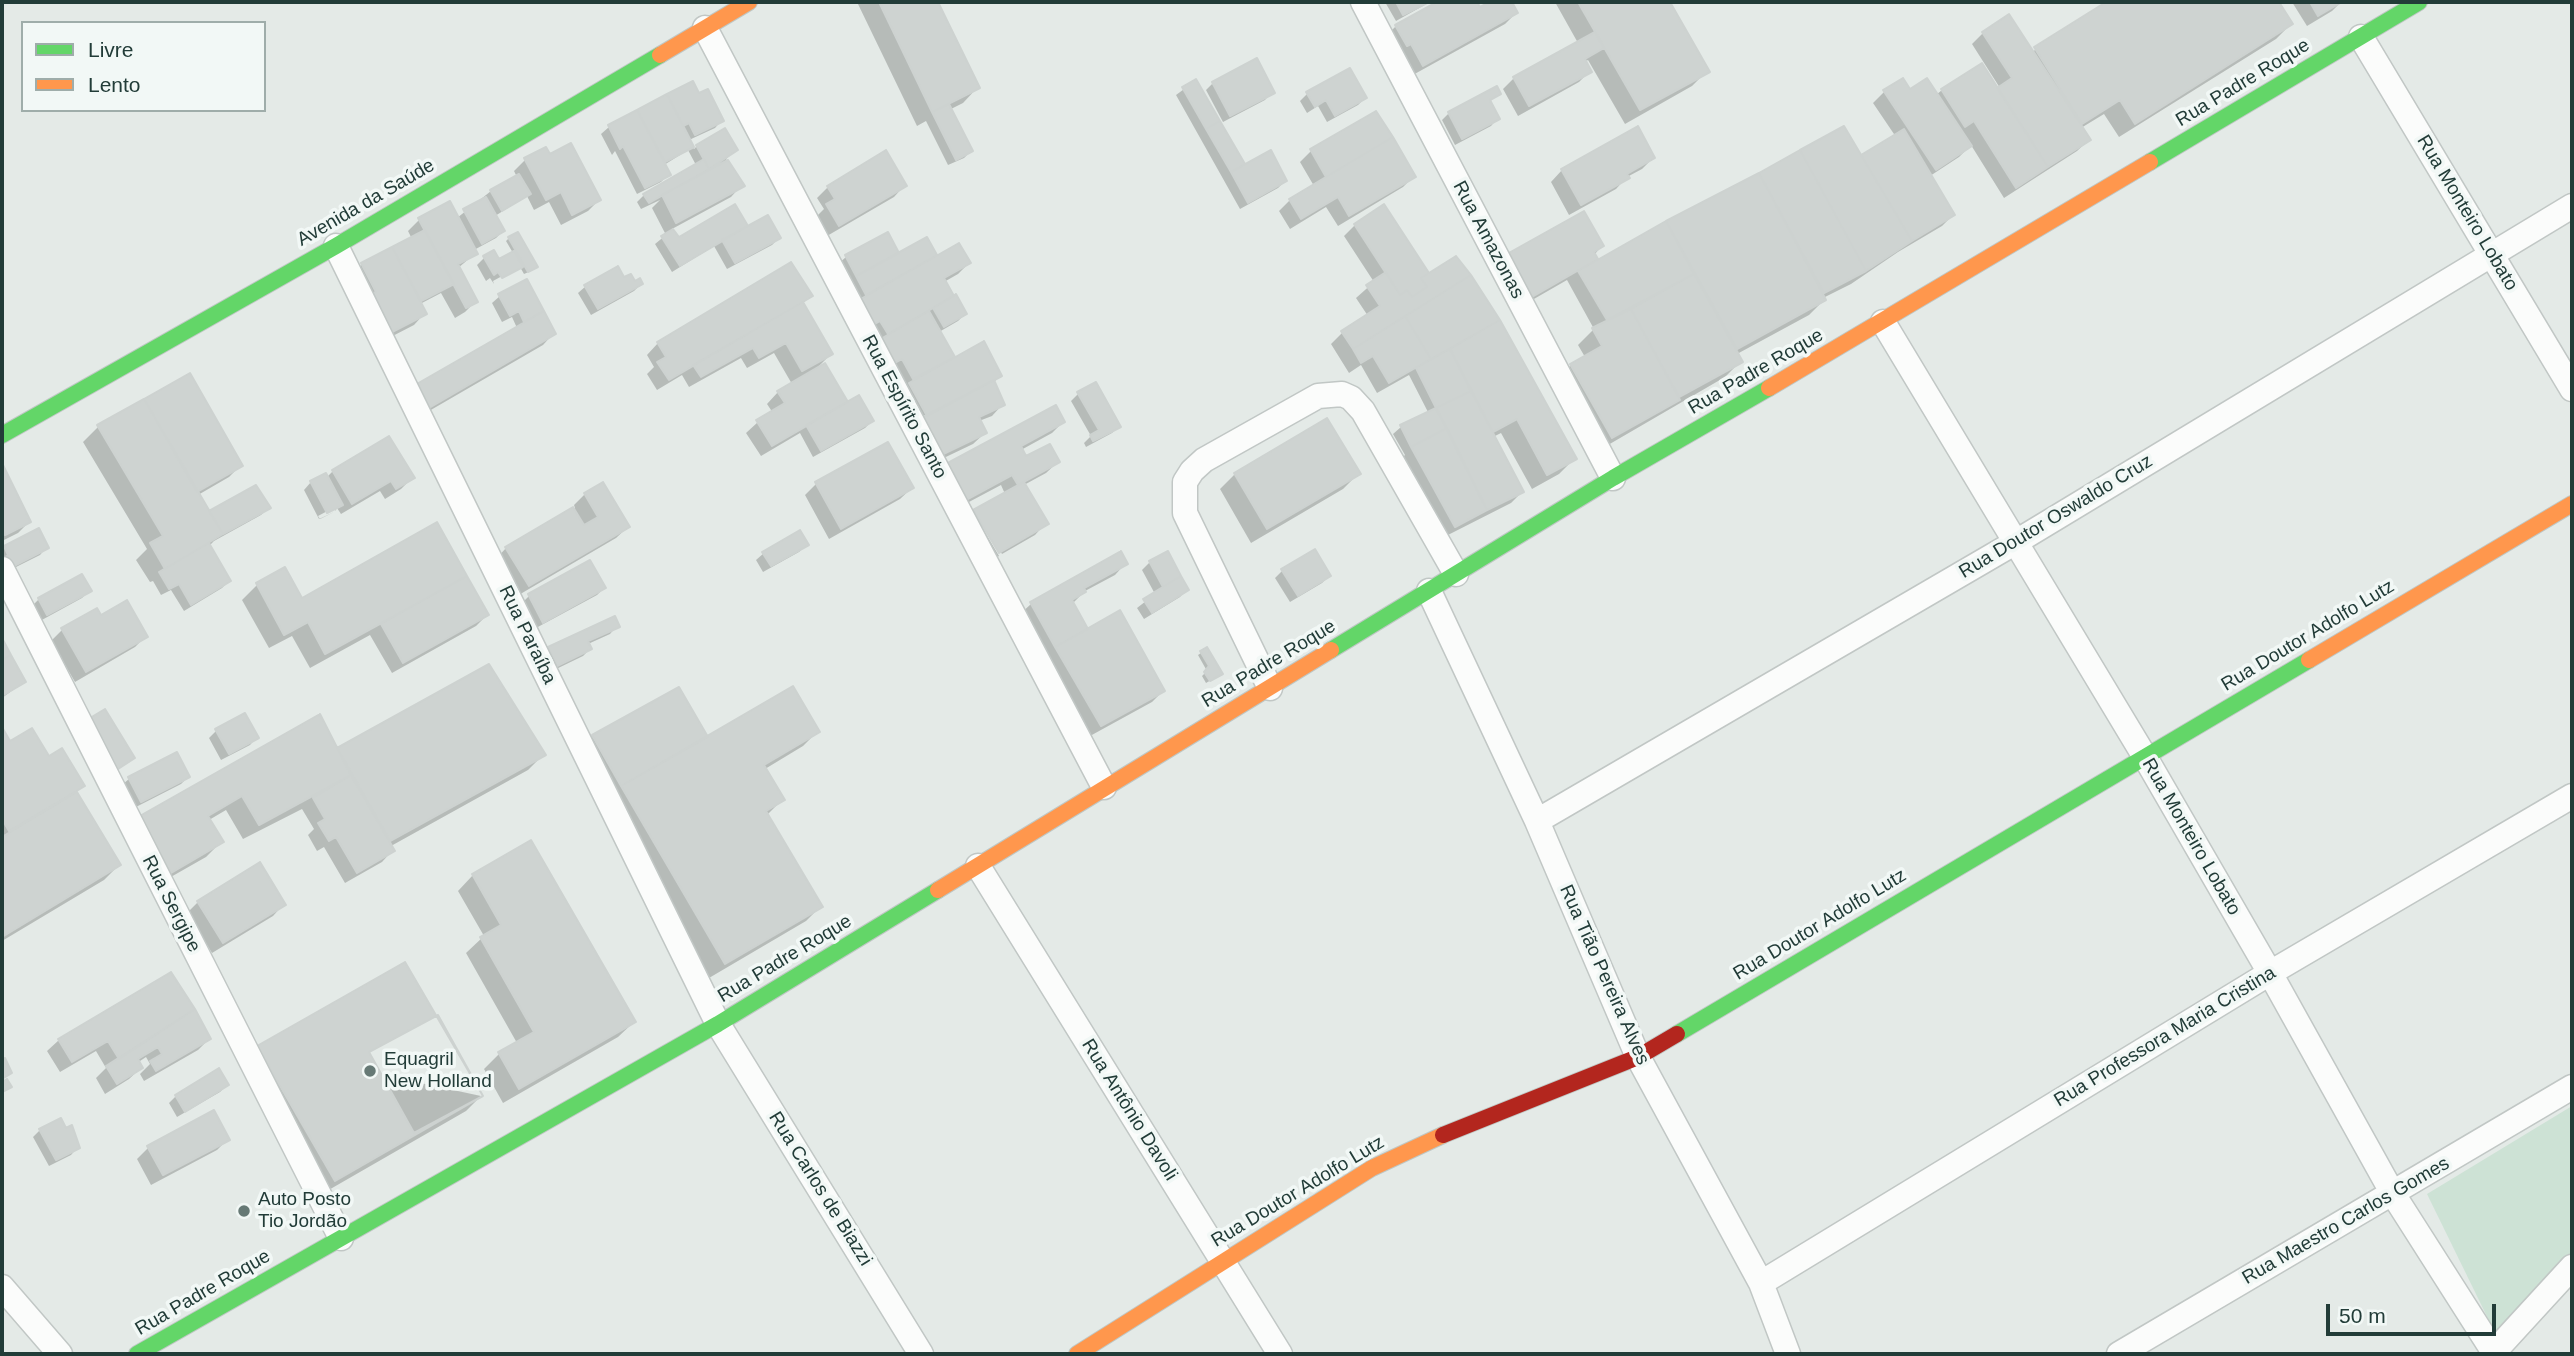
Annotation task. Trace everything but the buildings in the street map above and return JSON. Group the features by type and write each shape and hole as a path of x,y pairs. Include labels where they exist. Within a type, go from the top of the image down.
{"street":[{"name":"Avenida da Saúde","path":"2,435 336,246 748,2"},
{"name":"Rua Amazonas","path":"1363,2 1613,478"},
{"name":"Rua Padre Roque","path":"137,1354 718,1024 1613,478 1883,322 2419,2"},
{"name":"Rua Espírito Santo","path":"705,28 1104,787"},
{"name":"Rua Monteiro Lobato","path":"2361,37 2572,389"},
{"name":"Rua Doutor Oswaldo Cruz","path":"1536,821 2016,542 2572,206"},
{"name":"Rua Paraíba","path":"336,246 718,1024"},
{"name":"Rua Monteiro Lobato","path":"1883,322 2145,757 2270,973 2393,1194 2495,1353"},
{"path":"1270,688 1185,513 1185,482 1204,460 1318,396 1342,394 1351,398 1363,411 1456,574"},
{"name":"Rua Doutor Adolfo Lutz","path":"1077,1354 1372,1168 1449,1132 1638,1057 2572,504"},
{"name":"Rua Sergipe","path":"2,569 341,1238"},
{"name":"Rua Tião Pereira Alves","path":"1429,591 1536,821 1638,1057 1761,1283 1788,1354"},
{"name":"Rua Professora Maria Cristina","path":"1761,1283 2270,973 2572,796"},
{"name":"Rua Antônio Davoli","path":"978,866 1280,1354"},
{"name":"Rua Carlos de Biazzi","path":"718,1024 921,1354"},
{"name":"Rua Maestro Carlos Gomes","path":"2119,1354 2572,1087"},
{"path":"2495,1353 2572,1267"},
{"path":"2,1287 60,1354"}],"green space":[{"path":"2572,1106 2572,1256 2498,1339 2427,1194"}],"traffic: fast":[{"path":"2150,162 2419,2"},
{"path":"2,435 336,246 660,55"},
{"path":"1331,650 1613,478 1769,388"},
{"path":"1677,1034 2309,660"},
{"path":"137,1354 718,1024 938,890"}],"traffic: slow":[{"path":"660,55 749,2"},
{"path":"1769,388 2150,162"},
{"path":"2309,660 2572,504"},
{"path":"938,890 1331,650"},
{"path":"1077,1354 1372,1168 1443,1135"}],"traffic: jam":[{"path":"1443,1135 1638,1057 1677,1034"}],"place":[{"name":"Equagril New Holland","path":"370,1071"},
{"name":"Auto Posto Tio Jordão","path":"244,1211"}]}
